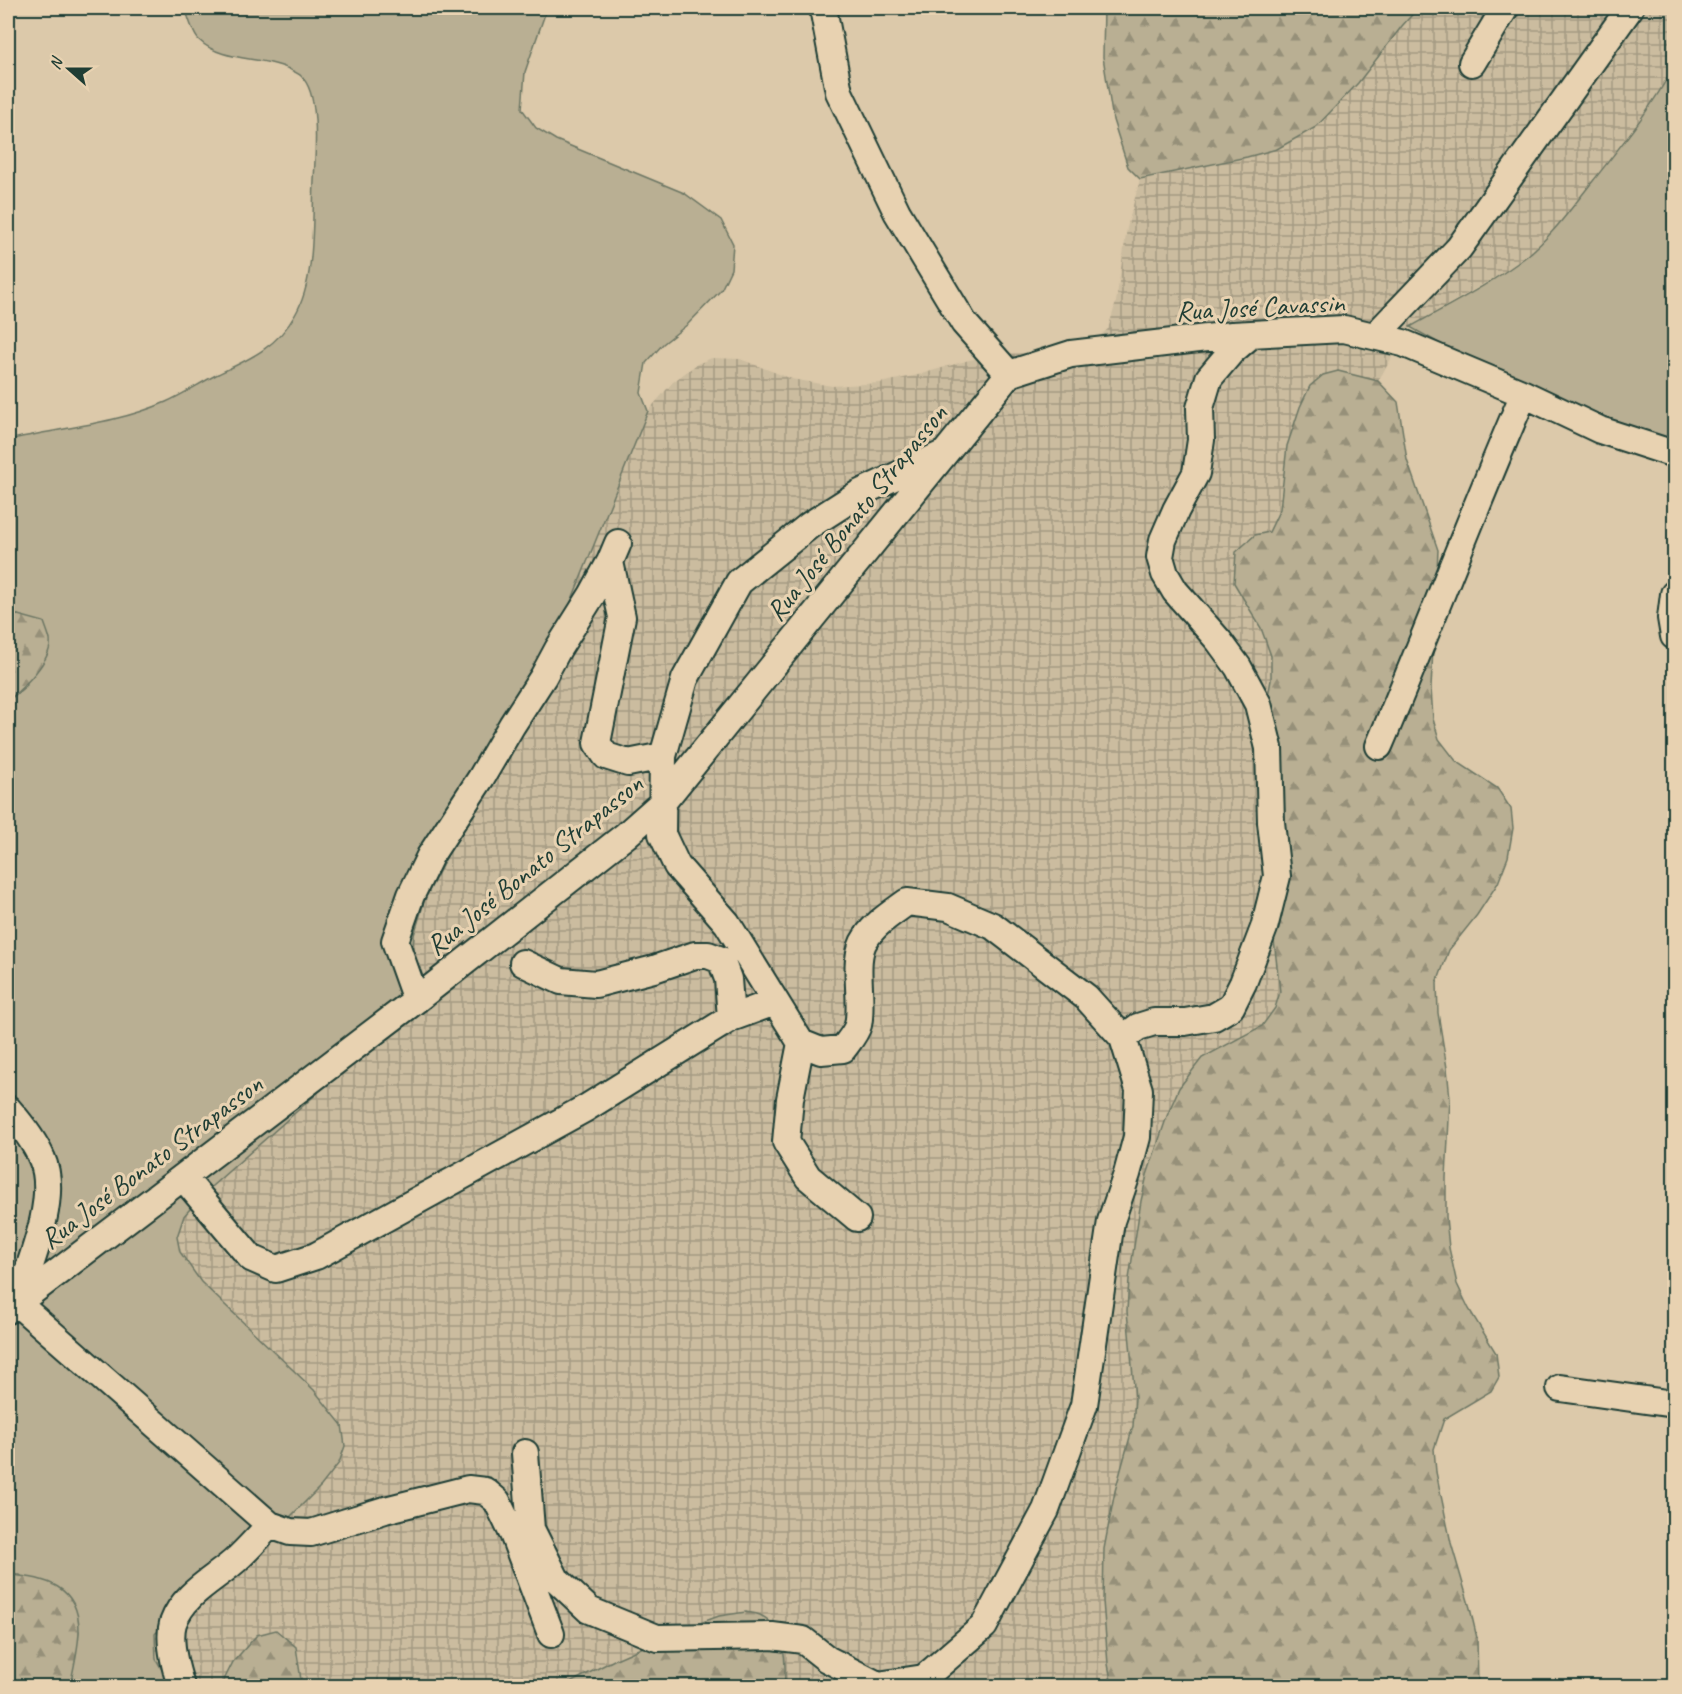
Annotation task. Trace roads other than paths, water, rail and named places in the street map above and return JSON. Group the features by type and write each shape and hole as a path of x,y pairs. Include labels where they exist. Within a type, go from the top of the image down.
{"street":[{"path":"823,8 839,92 897,212 964,323 1009,374"},
{"path":"1472,63 1506,8"},
{"path":"1375,336 1459,248 1630,8"},
{"name":"Rua José Cavassin","path":"1009,374 1071,354 1252,334 1344,329 1402,343 1524,394 1600,430 1674,454"},
{"path":"1123,1038 1146,1024 1185,1022 1214,1017 1232,1007 1264,928 1277,876 1271,822 1269,748 1258,704 1226,650 1175,591 1165,574 1160,557 1163,540 1196,473 1201,440 1200,408 1209,378 1231,352 1252,334"},
{"name":"Rua José Bonato Strapasson","path":"12,1306 416,1000 626,836 662,803 1009,374"},
{"path":"1379,746 1524,394"},
{"path":"525,1453 531,1529 556,1579 589,1610 657,1638 772,1636 802,1640 827,1659 878,1685 924,1678 984,1626 1046,1510 1084,1405 1111,1221 1137,1137 1139,1090 1123,1038 1086,997 993,926 948,907 907,902 880,922 864,940 858,964 860,996 858,1027 843,1049 821,1051 801,1043 727,923 677,866 662,834 663,756 685,679 739,582 810,525 860,493 945,453"},
{"path":"416,1000 395,941 411,895 430,855 543,677 614,553 622,617 597,743 606,756 628,763 663,756"},
{"path":"1674,594 1671,618 1674,636"},
{"path":"523,963 561,981 596,984 654,969 695,955 708,955 721,960 728,980 731,1018"},
{"path":"183,1177 251,1258 276,1269 316,1256 586,1108 731,1018 775,1002"},
{"path":"801,1043 790,1100 786,1142 808,1177 857,1218"},
{"path":"8,1109 24,1127 43,1160 48,1185 45,1215 12,1306 270,1525 290,1532 311,1533 385,1510 468,1489 485,1491 497,1501 513,1534 551,1634"},
{"path":"1560,1388 1674,1404"},
{"path":"181,1686 172,1646 173,1624 183,1605 203,1585 237,1559 270,1525"}]}
